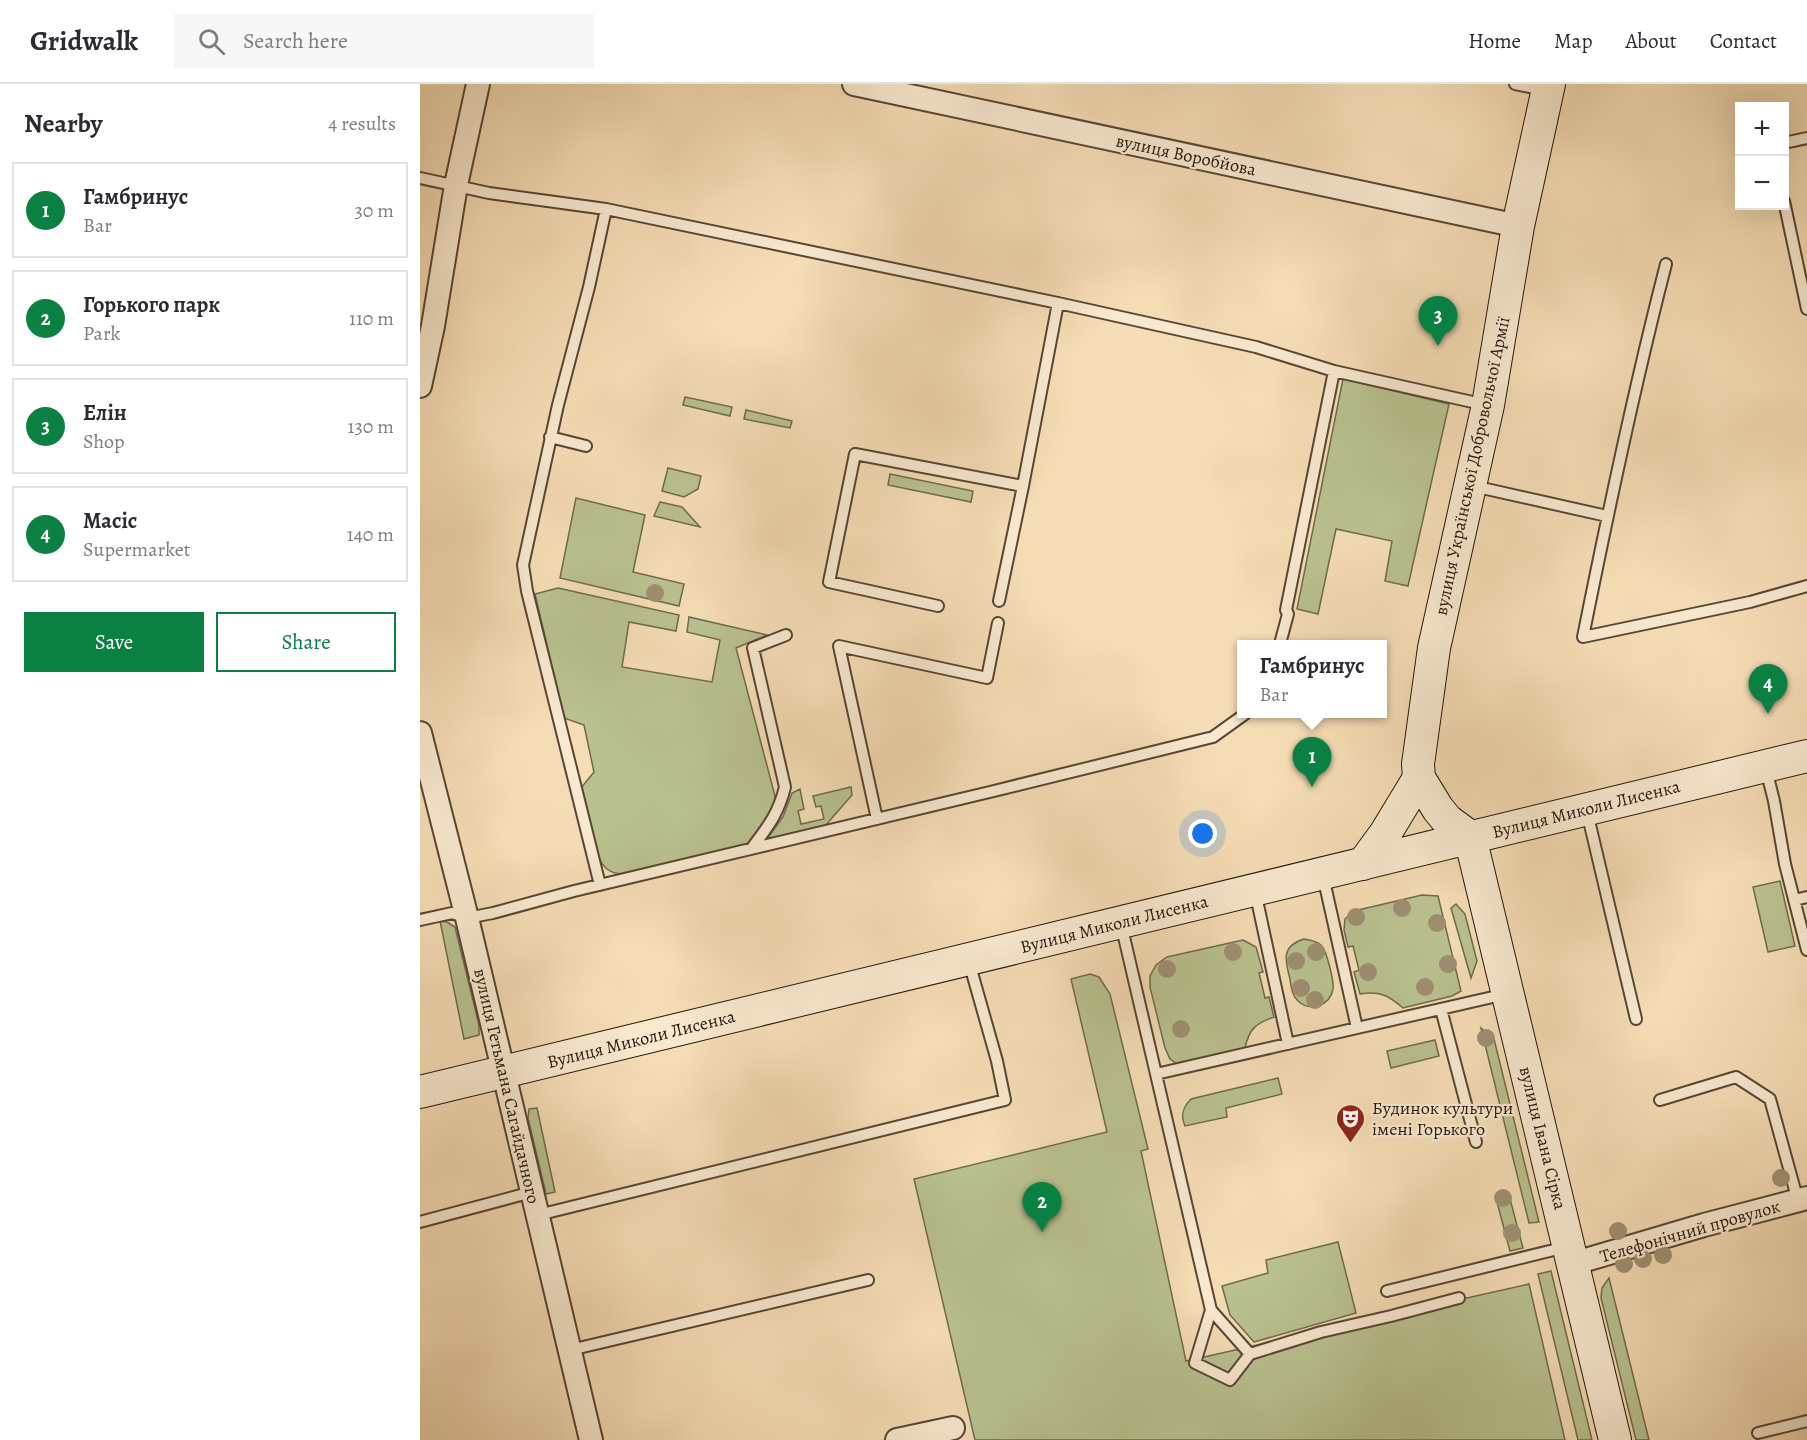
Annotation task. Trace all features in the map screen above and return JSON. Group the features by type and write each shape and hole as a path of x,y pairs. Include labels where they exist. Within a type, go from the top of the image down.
{"street":[{"path":"420,386 433,326 456,185 478,84"},
{"name":"вулиця Воробйова","path":"854,84 1518,226"},
{"name":"вулиця Української Добровольчої Армії","path":"1362,864 1385,834 1419,778 1418,764 1434,648 1488,405 1518,226 1552,86"},
{"name":"вулиця Гетьмана Сагайдачного","path":"420,733 467,918 591,1440"},
{"name":"Вулиця Миколи Лисенка","path":"420,1092 1807,756"},
{"path":"1419,778 1438,809 1470,837"},
{"name":"вулиця Івана Сірка","path":"1470,837 1615,1440"},
{"name":"Телефонічний провулок","path":"1571,1255 1803,1200"},
{"path":"902,1439 953,1428"}],"lane":[{"path":"1515,84 1552,86"},
{"path":"1789,142 1807,138"},
{"path":"420,178 489,193 606,209 1058,303 1256,347 1334,370 1488,405"},
{"path":"600,885 527,591 523,565 550,437 589,287 606,209"},
{"path":"1787,210 1807,309"},
{"path":"1666,264 1607,516 1583,638 1750,602 1807,586"},
{"path":"999,601 1058,303"},
{"path":"1281,640 1288,614 1286,610 1294,562 1334,370"},
{"path":"550,437 586,446"},
{"path":"938,606 829,582 855,454 1023,486"},
{"path":"1470,486 1607,516"},
{"path":"877,819 839,646 987,678 998,623"},
{"path":"752,848 776,816 785,787 753,648 786,635"},
{"path":"420,920 452,913 467,918 994,791 1213,737 1239,718"},
{"path":"1765,766 1774,801 1785,864 1807,950"},
{"path":"1586,809 1636,1019"},
{"path":"1323,873 1357,1028"},
{"path":"1255,890 1288,1044"},
{"path":"1794,900 1807,897"},
{"path":"1121,922 1211,1310 1250,1354"},
{"path":"538,1215 1005,1101 997,1061 969,959"},
{"path":"1156,1074 1507,994"},
{"path":"1441,1009 1476,1142"},
{"path":"1660,1100 1736,1077 1770,1099 1803,1200"},
{"path":"420,1222 532,1192"},
{"path":"1387,1291 1571,1255"},
{"path":"570,1350 868,1280"},
{"path":"1211,1310 1195,1362 1230,1380 1250,1354 1321,1332 1459,1298"},
{"path":"1758,1433 1807,1421"}],"green space":[{"path":"1343,379 1449,404 1408,586 1385,581 1392,541 1336,529 1318,614 1297,609"},
{"path":"685,397 732,407 730,416 683,405"},
{"path":"746,410 792,421 790,428 744,419"},
{"path":"668,468 701,476 698,489 684,497 662,491"},
{"path":"890,474 973,491 971,502 888,485"},
{"path":"576,498 645,515 633,572 684,584 679,606 560,578"},
{"path":"660,502 682,507 700,527 654,516"},
{"path":"558,588 679,615 676,631 629,622 622,667 712,682 720,640 687,632 689,617 767,635 736,648 775,796 774,806 763,825 747,844 625,874 615,873 602,863 597,854 581,788 594,772 584,725 564,718 535,594"},
{"path":"851,787 852,795 825,826 767,839 783,817 792,793 800,789 804,809 798,811 801,824 824,819 821,806 816,807 813,796"},
{"path":"1780,881 1795,946 1768,952 1753,887"},
{"path":"1422,895 1438,896 1461,991 1452,996 1403,1008 1383,995 1360,994 1354,972 1359,970 1353,946 1348,947 1344,930 1345,919 1354,911"},
{"path":"1456,904 1465,914 1477,961 1471,978 1451,908"},
{"path":"440,921 455,927 479,1025 479,1035 464,1039"},
{"path":"1304,939 1321,945 1328,959 1332,980 1333,989 1328,1000 1314,1007 1296,999 1292,991 1286,960 1286,954 1291,946"},
{"path":"1243,940 1256,947 1263,972 1259,973 1265,998 1269,997 1274,1017 1254,1028 1245,1048 1194,1062 1177,1064 1170,1059 1165,1048 1150,987 1150,976 1156,965 1167,957"},
{"path":"1090,974 1099,977 1110,994 1148,1149 1141,1151 1186,1361 1529,1284 1565,1440 975,1440 914,1179 1107,1132 1071,979"},
{"path":"1481,1028 1494,1039 1539,1222 1529,1223"},
{"path":"1435,1040 1439,1056 1391,1068 1387,1051"},
{"path":"1278,1078 1282,1094 1226,1108 1227,1117 1185,1126 1183,1111 1191,1099"},
{"path":"537,1108 555,1192 546,1194 528,1118 529,1109"},
{"path":"1510,1199 1523,1248 1510,1251 1497,1202"},
{"path":"1338,1242 1356,1313 1254,1342 1230,1315 1222,1286 1268,1273 1266,1260"},
{"path":"1551,1271 1592,1440 1578,1440 1538,1274"},
{"path":"1609,1278 1649,1440 1636,1440 1601,1298 1602,1288"}],"place":[{"name":"Елін","path":"1438,346"},
{"name":"Macic","path":"1768,714"},
{"name":"Гамбринус","path":"1312,787"},
{"name":"Будинок культури імені Горького","path":"1351,1144"},
{"name":"Горького парк","path":"1042,1232"}]}
